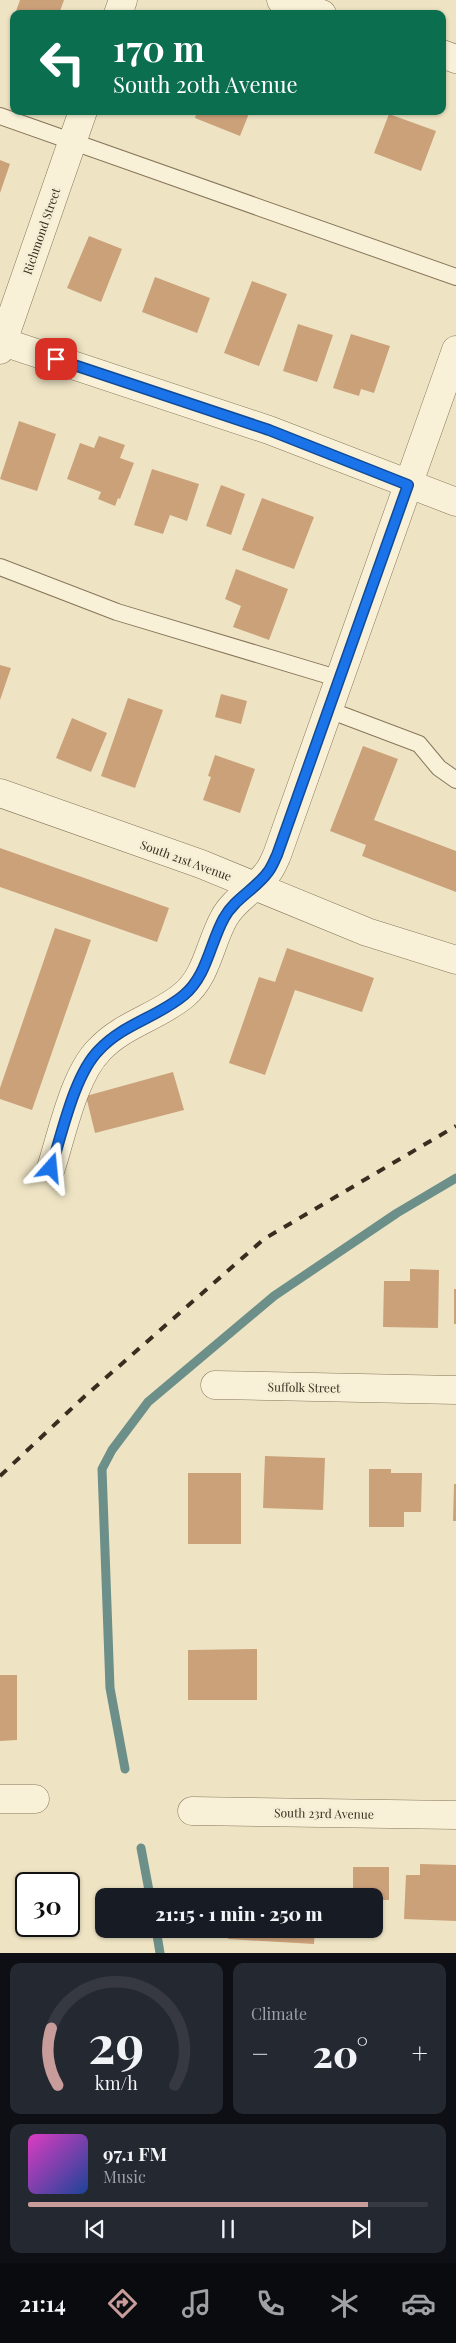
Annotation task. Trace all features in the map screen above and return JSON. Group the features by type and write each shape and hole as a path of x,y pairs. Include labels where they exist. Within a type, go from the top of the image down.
{"street":[{"path":"281,0 310,10"},
{"name":"Richmond Street","path":"1,344 82,115"},
{"path":"1,344 269,430 456,502"},
{"path":"51,1168 82,1074 98,1050 120,1031 160,1012 186,994 203,970 224,917 238,900 268,872 277,855 456,350"},
{"name":"South 21st Avenue","path":"0,792 201,864 367,932 456,960"},
{"name":"Suffolk Street","path":"215,1385 456,1390"},
{"path":"0,1799 35,1799"},
{"name":"South 23rd Avenue","path":"192,1811 456,1814"}],"lane":[{"path":"0,116 456,277"},
{"path":"0,567 117,612 340,679"},
{"path":"329,710 419,744 439,768 456,780"}],"building":[{"path":"20,0 64,0 60,10 16,10"},
{"path":"196,115 248,115 240,136 195,118"},
{"path":"389,115 436,131 421,171 374,153"},
{"path":"0,160 10,164 0,193"},
{"path":"89,236 122,249 101,302 67,288"},
{"path":"155,277 210,298 197,333 142,312"},
{"path":"252,281 287,294 259,366 224,353"},
{"path":"298,324 333,335 317,382 283,371"},
{"path":"351,334 390,346 374,393 361,389 359,396 333,388"},
{"path":"19,421 56,434 37,491 0,479"},
{"path":"99,436 125,445 120,458 134,463 120,499 118,498 115,506 98,499 101,492 67,479 80,443 94,448"},
{"path":"152,469 199,484 187,521 170,515 163,534 134,525"},
{"path":"221,485 245,494 231,535 206,526"},
{"path":"262,498 314,517 294,569 242,550"},
{"path":"236,569 288,589 269,640 233,627 241,606 225,599"},
{"path":"0,665 11,668 0,700"},
{"path":"221,694 247,701 241,724 215,717"},
{"path":"128,698 163,710 135,788 101,776"},
{"path":"72,718 107,733 91,772 56,758"},
{"path":"363,746 398,759 374,820 456,851 456,892 362,856 366,845 330,831"},
{"path":"215,755 255,769 240,813 203,800 211,777 208,776"},
{"path":"0,848 169,908 157,942 0,887"},
{"path":"55,928 91,940 32,1110 0,1099 0,1088"},
{"path":"287,948 374,978 362,1012 295,990 265,1075 229,1063 259,977 275,982"},
{"path":"173,1072 184,1110 95,1133 86,1096"},
{"path":"410,1269 439,1270 438,1328 383,1327 384,1281 410,1281"},
{"path":"454,1289 456,1289 456,1324 454,1324"},
{"path":"265,1456 325,1458 323,1510 263,1508"},
{"path":"369,1469 391,1469 391,1473 422,1473 421,1512 404,1512 404,1527 369,1527"},
{"path":"188,1473 241,1473 241,1544 188,1544"},
{"path":"454,1484 456,1484 456,1521 453,1521"},
{"path":"257,1649 257,1700 188,1700 188,1650"},
{"path":"0,1675 17,1675 17,1740 0,1741"},
{"path":"420,1864 456,1865 456,1921 404,1919 406,1875 420,1875"},
{"path":"353,1867 389,1867 389,1900 383,1900 383,1888 353,1888"},
{"path":"228,1938 314,1938 314,1944"}],"waterway":[{"path":"125,1769 110,1688 102,1469 112,1450 148,1402 274,1296 397,1213 456,1178"},
{"path":"141,1848 148,1888"},
{"path":"158,1938 160,1953"}],"railway":[{"path":"0,1476 85,1396 264,1239 456,1126"}],"route":[{"path":"51,1168 82,1074 98,1050 120,1031 160,1012 186,994 203,970 224,917 238,900 268,872 277,855 408,485 269,430 56,359"}]}
